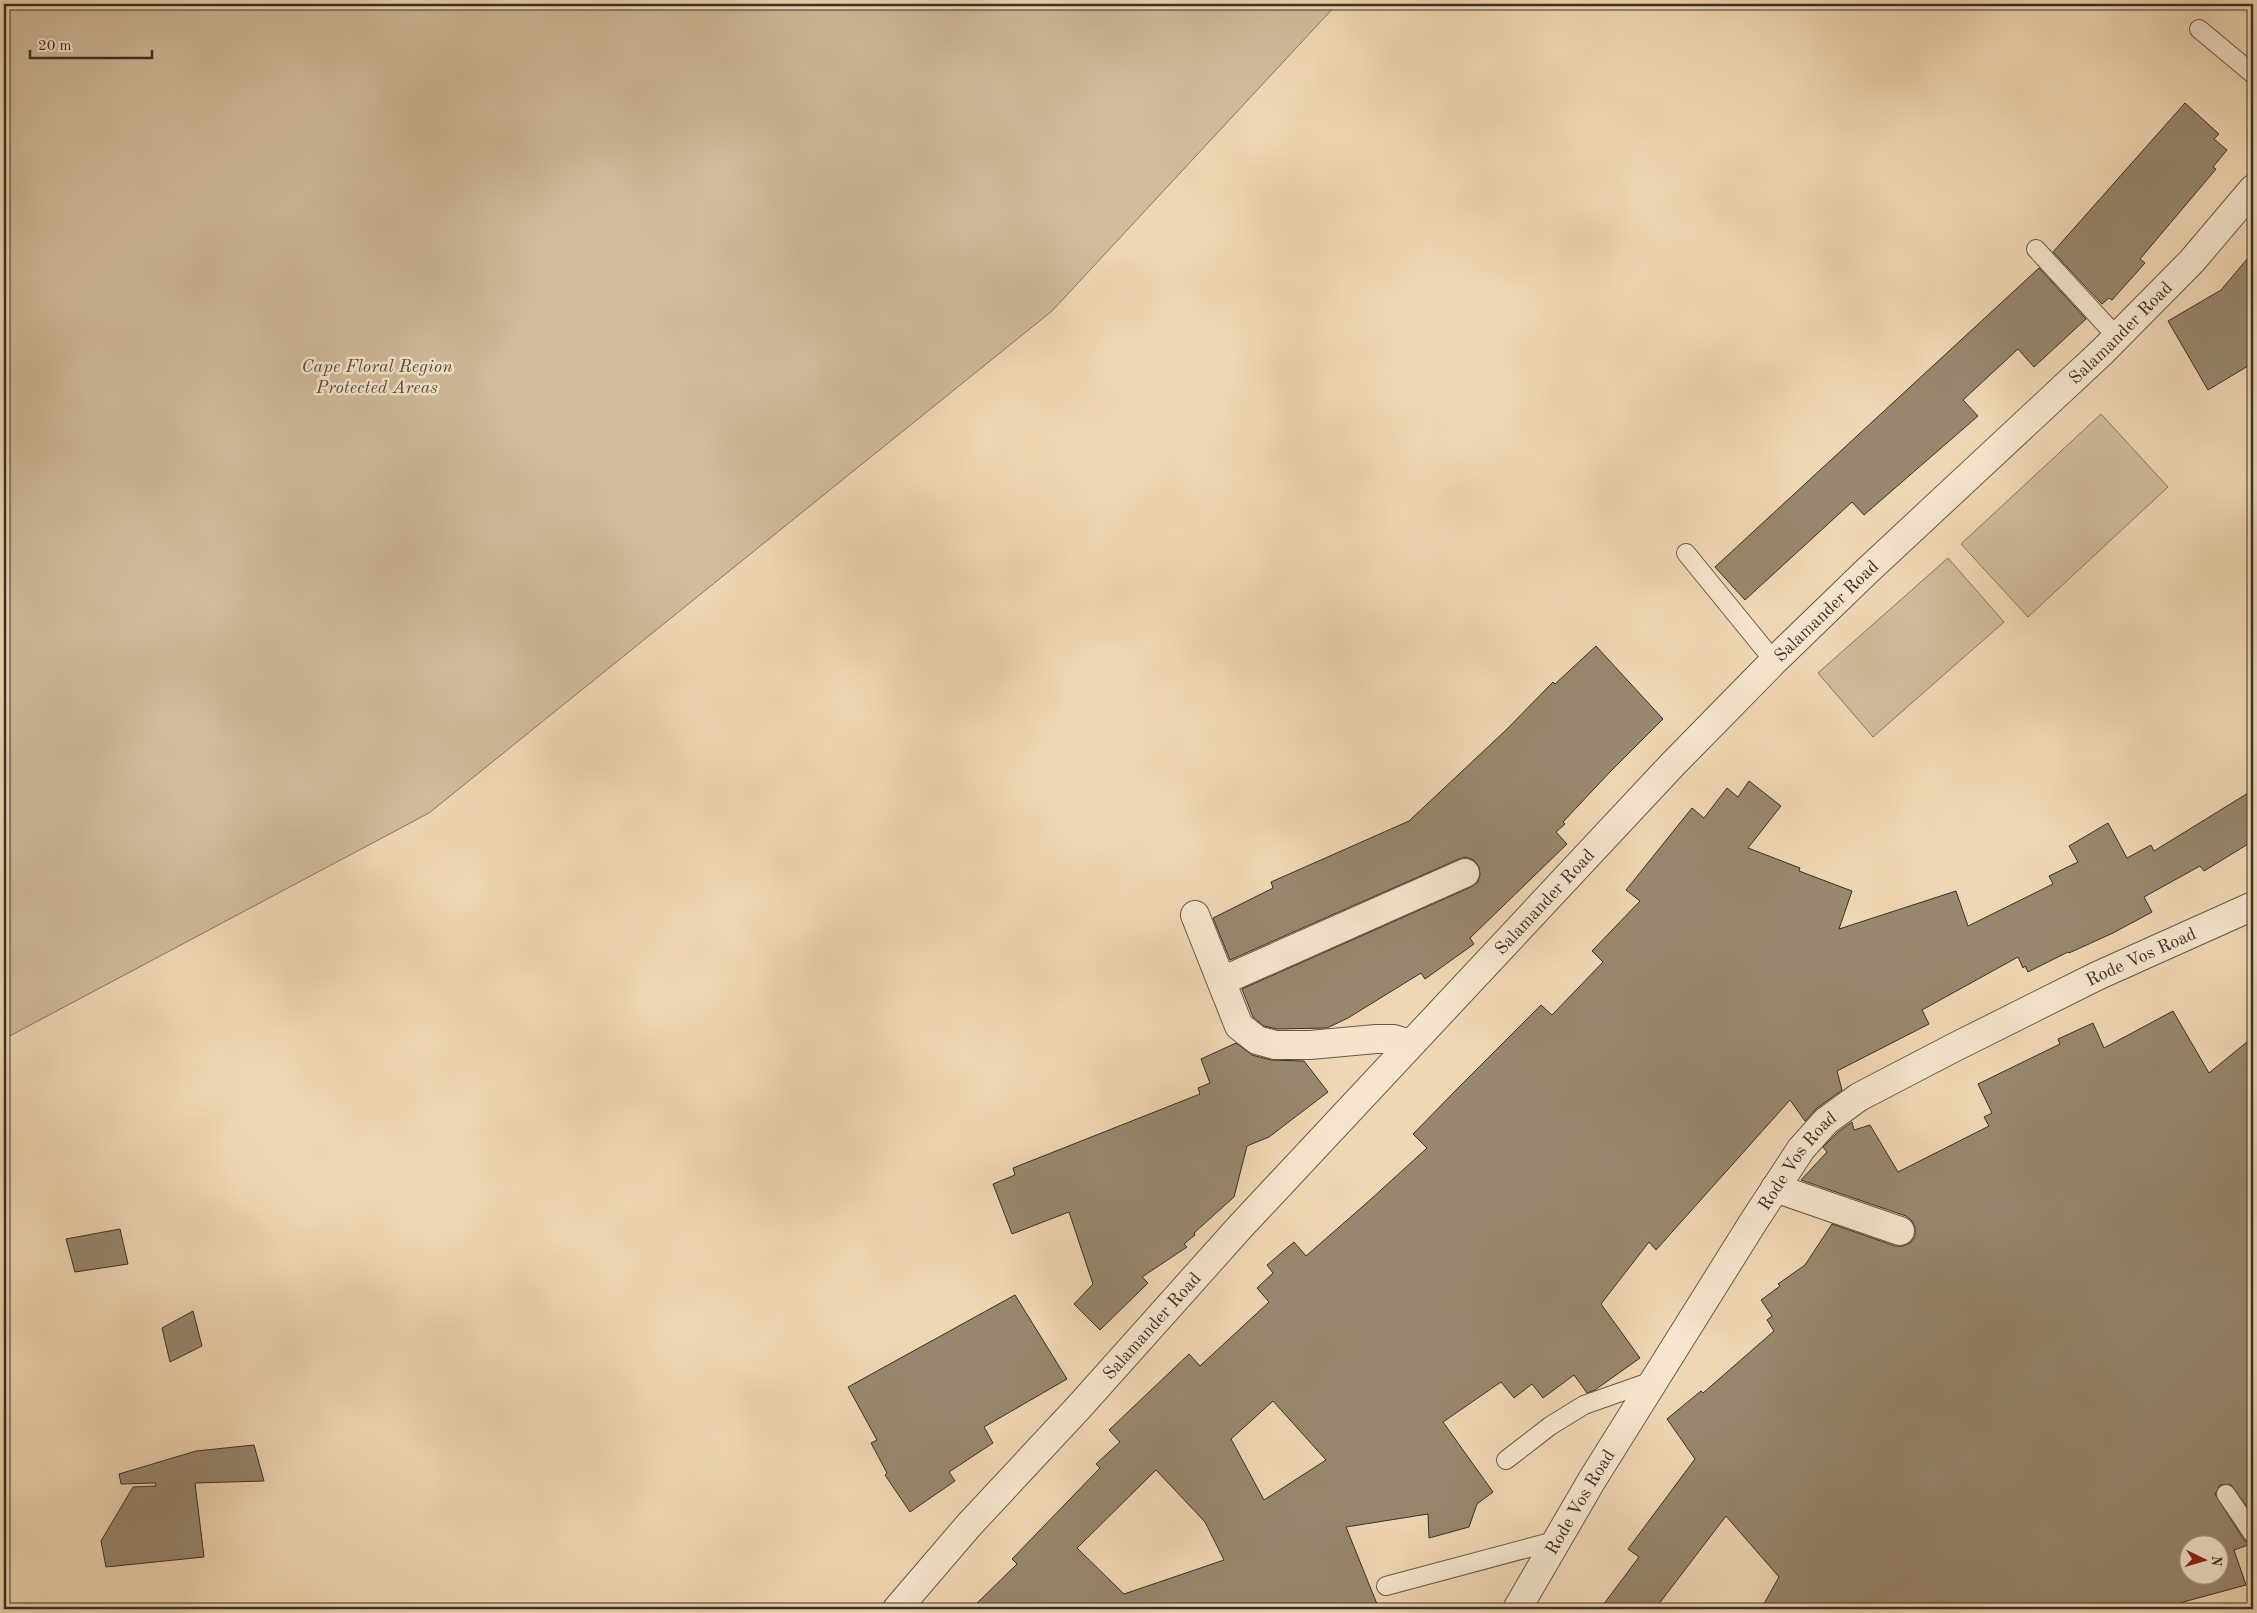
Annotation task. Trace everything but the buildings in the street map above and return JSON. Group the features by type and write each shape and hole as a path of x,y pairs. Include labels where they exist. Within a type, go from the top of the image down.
{"street":[{"name":"Salamander Road","path":"897,1609 969,1525 1079,1407 1240,1227 1673,764 1774,661 2117,337 2192,261 2253,188"},
{"path":"1222,982 1464,873"},
{"name":"Rode Vos Road","path":"1517,1609 1592,1480 1775,1188 1801,1149 1826,1121 1859,1097 1955,1047 2097,976 2253,906"},
{"path":"1195,915 1239,1026 1246,1034 1263,1043 1275,1045 1310,1045 1349,1040 1394,1039 1410,1044"},
{"path":"1775,1188 1900,1231"}],"lane":[{"path":"2199,29 2253,74"},
{"path":"2036,249 2117,337"},
{"path":"1686,553 1774,661"},
{"path":"1506,1460 1550,1426 1584,1405 1655,1380"},
{"path":"2226,1494 2253,1534"},
{"path":"1386,1586 1558,1540"}],"green space":[{"name":"Cape Floral Region Protected Areas","path":"4,4 1337,4 1052,311 429,813 4,1039"},
{"path":"2101,414 2168,487 2028,617 1961,544"},
{"path":"1948,558 2004,622 1873,737 1818,673"}]}
